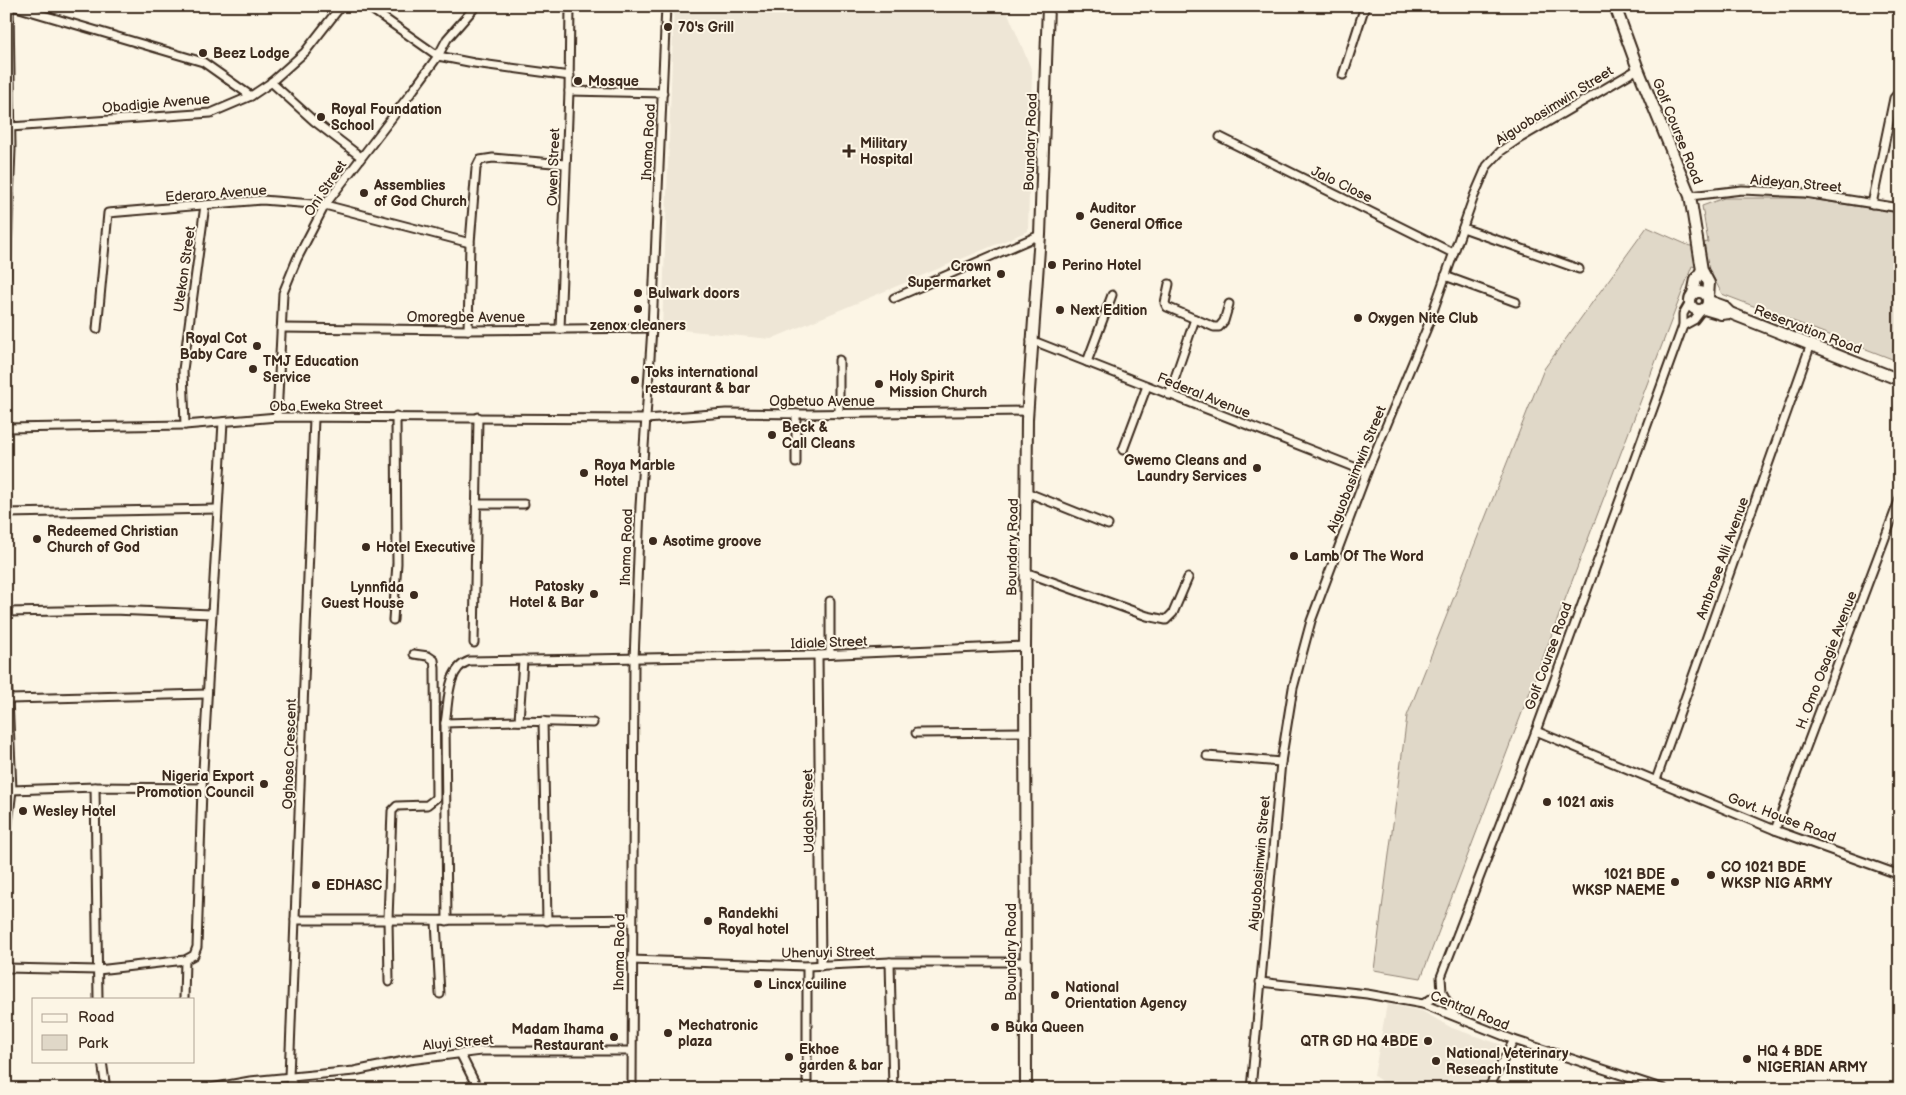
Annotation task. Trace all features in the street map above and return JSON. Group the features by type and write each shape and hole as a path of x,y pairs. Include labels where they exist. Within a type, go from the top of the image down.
{"street":[{"name":"Obadigie Avenue","path":"10,127 211,113 251,96 271,82 305,52 340,6"},
{"path":"367,6 438,56 474,63 570,76"},
{"name":"Oni Street","path":"277,417 283,293 297,259 325,205 438,56 447,39 476,6"},
{"name":"Owen Street","path":"560,329 565,164 570,76 570,6"},
{"name":"Ihama Road","path":"632,1089 630,1051 634,660 640,506 652,328 664,93 666,6"},
{"name":"Boundary Road","path":"1026,1089 1025,646 1027,411 1040,235 1048,6"},
{"path":"1343,75 1365,6"},
{"name":"Golf Course Road","path":"1615,6 1638,69 1690,196 1702,270"},
{"path":"6,278 10,127 8,7 203,62 251,96"},
{"name":"Aiguobasimwin Street","path":"1251,1089 1281,762 1294,688 1310,621 1367,472 1427,328 1462,228 1487,166 1501,151 1638,69"},
{"path":"271,82 314,121 361,157"},
{"path":"569,91 664,93"},
{"path":"1872,204 1894,98 1900,91"},
{"name":"Jalo Close","path":"1220,137 1453,253"},
{"path":"468,330 470,243 476,168 480,160 493,158 565,164"},
{"name":"Aideyan Street","path":"1690,196 1742,190 1805,193 1900,208"},
{"name":"Ederaro Avenue","path":"97,329 108,213 262,200 325,205 470,243"},
{"name":"Utekon Street","path":"185,425 183,370 206,205"},
{"path":"1462,228 1579,268"},
{"path":"894,298 1040,235"},
{"path":"1683,326 1694,320 1705,305 1709,283 1702,270 1696,279 1692,298 1694,310 1705,305"},
{"path":"1445,276 1516,302"},
{"path":"1169,284 1165,303 1167,307 1195,319 1219,327 1224,320 1229,304"},
{"path":"1692,298 1703,292 1705,305"},
{"path":"1087,362 1112,295"},
{"name":"Golf Course Road","path":"1442,992 1441,977 1536,731 1683,326 1683,314 1692,298"},
{"name":"Reservation Road","path":"1705,305 1723,306 1730,313 1900,380"},
{"path":"1169,394 1195,319"},
{"name":"Omoregbe Avenue","path":"281,328 468,330 652,328"},
{"name":"Federal Avenue","path":"1031,340 1367,472"},
{"name":"Ambrose Alli Avenue","path":"1656,780 1812,344"},
{"path":"839,360 839,414"},
{"path":"1123,450 1147,386"},
{"name":"Ogbetuo Avenue","path":"646,418 726,413 839,414 1027,411"},
{"path":"796,414 796,463"},
{"path":"393,620 397,563 396,416"},
{"name":"Oba Eweka Street","path":"6,428 185,425 277,417 646,418"},
{"path":"474,643 478,417"},
{"name":"Oghosa Crescent","path":"295,1089 290,1077 314,418"},
{"path":"6,968 98,970 185,960 194,955 197,947 210,614 223,422"},
{"path":"1026,492 1108,526"},
{"name":"H. Omo Osagie Avenue","path":"1776,830 1900,498"},
{"path":"476,504 524,504"},
{"path":"6,512 217,509"},
{"path":"1026,572 1147,616 1166,620 1174,613 1188,578"},
{"path":"6,595 6,645"},
{"path":"830,601 830,654"},
{"path":"7,612 113,610 210,614"},
{"name":"Idiale Street","path":"446,723 452,677 462,663 469,661 634,660 818,655 1025,646"},
{"path":"6,652 10,699 8,744 12,790 6,840"},
{"path":"389,982 388,919 392,811 396,806 427,805 436,798 434,660 428,656 414,654"},
{"name":"Uddoh Street","path":"818,655 821,966"},
{"path":"520,720 523,660"},
{"path":"10,699 207,694"},
{"path":"447,921 446,723 520,720 593,722"},
{"path":"543,721 547,921"},
{"name":"Govt. House Road","path":"1536,731 1776,830 1900,875"},
{"path":"916,733 1025,732"},
{"path":"1207,756 1281,762"},
{"path":"12,790 95,787 202,788"},
{"path":"95,787 98,998"},
{"path":"295,920 547,921 632,919"},
{"path":"436,921 440,994"},
{"path":"184,998 185,960"},
{"name":"Uhenuyi Street","path":"631,960 807,966 890,962 1025,962"},
{"path":"890,962 893,1089"},
{"path":"807,966 807,1089"},
{"name":"Central Road","path":"1260,982 1367,994 1423,1004 1514,1040 1664,1089"},
{"path":"1423,1004 1442,992 1454,1015"},
{"path":"1488,1089 1514,1040"},
{"name":"Aluyi Street","path":"205,1089 250,1081 354,1071 460,1052 630,1051"},
{"path":"460,1052 478,1089"},
{"path":"102,1062 106,1089"}],"shaded area":[{"name":"Military Hospital","path":"674,6 1005,6 1032,71 1028,231 771,339 662,328"},
{"name":"National Veterinary Reseach Institute","path":"1387,1004 1422,1011 1452,1028 1502,1045 1482,1089 1392,1089 1374,1076"}],"green space":[{"path":"1724,198 1805,198 1900,213 1900,362 1722,294 1710,271 1692,266 1421,978 1374,970 1407,716 1544,369 1647,227 1690,246 1708,242 1702,206"}],"place":[{"name":"70's Grill","path":"668,27"},
{"name":"Beez Lodge","path":"203,53"},
{"name":"Mosque","path":"578,81"},
{"name":"Royal Foundation School","path":"321,117"},
{"name":"Military Hospital","path":"849,151"},
{"name":"Assemblies of God Church","path":"364,193"},
{"name":"Auditor General Office","path":"1080,216"},
{"name":"Perino Hotel","path":"1052,265"},
{"name":"Crown Supermarket","path":"1001,274"},
{"name":"Bulwark doors","path":"638,293"},
{"name":"zenox cleaners","path":"638,309"},
{"name":"Next Edition","path":"1060,310"},
{"name":"Oxygen Nite Club","path":"1358,318"},
{"name":"Royal Cot Baby Care","path":"257,346"},
{"name":"TMJ Education Service","path":"253,369"},
{"name":"Toks international restaurant & bar","path":"635,380"},
{"name":"Holy Spirit Mission Church","path":"879,384"},
{"name":"Beck & Call Cleans","path":"772,435"},
{"name":"Gwemo Cleans and Laundry Services","path":"1257,468"},
{"name":"Roya Marble Hotel","path":"584,473"},
{"name":"Redeemed Christian Church of God","path":"37,539"},
{"name":"Asotime groove","path":"653,541"},
{"name":"Hotel Executive","path":"366,547"},
{"name":"Lamb Of The Word","path":"1294,556"},
{"name":"Patosky Hotel & Bar","path":"594,594"},
{"name":"Lynnfida Guest House","path":"414,595"},
{"name":"Nigeria Export Promotion Council","path":"264,784"},
{"name":"1021 axis","path":"1547,802"},
{"name":"Wesley Hotel","path":"23,811"},
{"name":"CO 1021 BDE WKSP NIG ARMY","path":"1711,875"},
{"name":"1021 BDE WKSP NAEME","path":"1675,882"},
{"name":"EDHASC","path":"316,885"},
{"name":"Randekhi Royal hotel","path":"708,921"},
{"name":"Lincx cuiline","path":"758,984"},
{"name":"National Orientation Agency","path":"1055,995"},
{"name":"Buka Queen","path":"995,1027"},
{"name":"Mechatronic plaza","path":"668,1033"},
{"name":"Madam Ihama Restaurant","path":"614,1037"},
{"name":"QTR GD HQ 4BDE","path":"1428,1041"},
{"name":"Ekhoe garden & bar","path":"789,1057"},
{"name":"HQ 4 BDE NIGERIAN ARMY","path":"1747,1059"},
{"name":"National Veterinary Reseach Institute","path":"1436,1061"}]}
